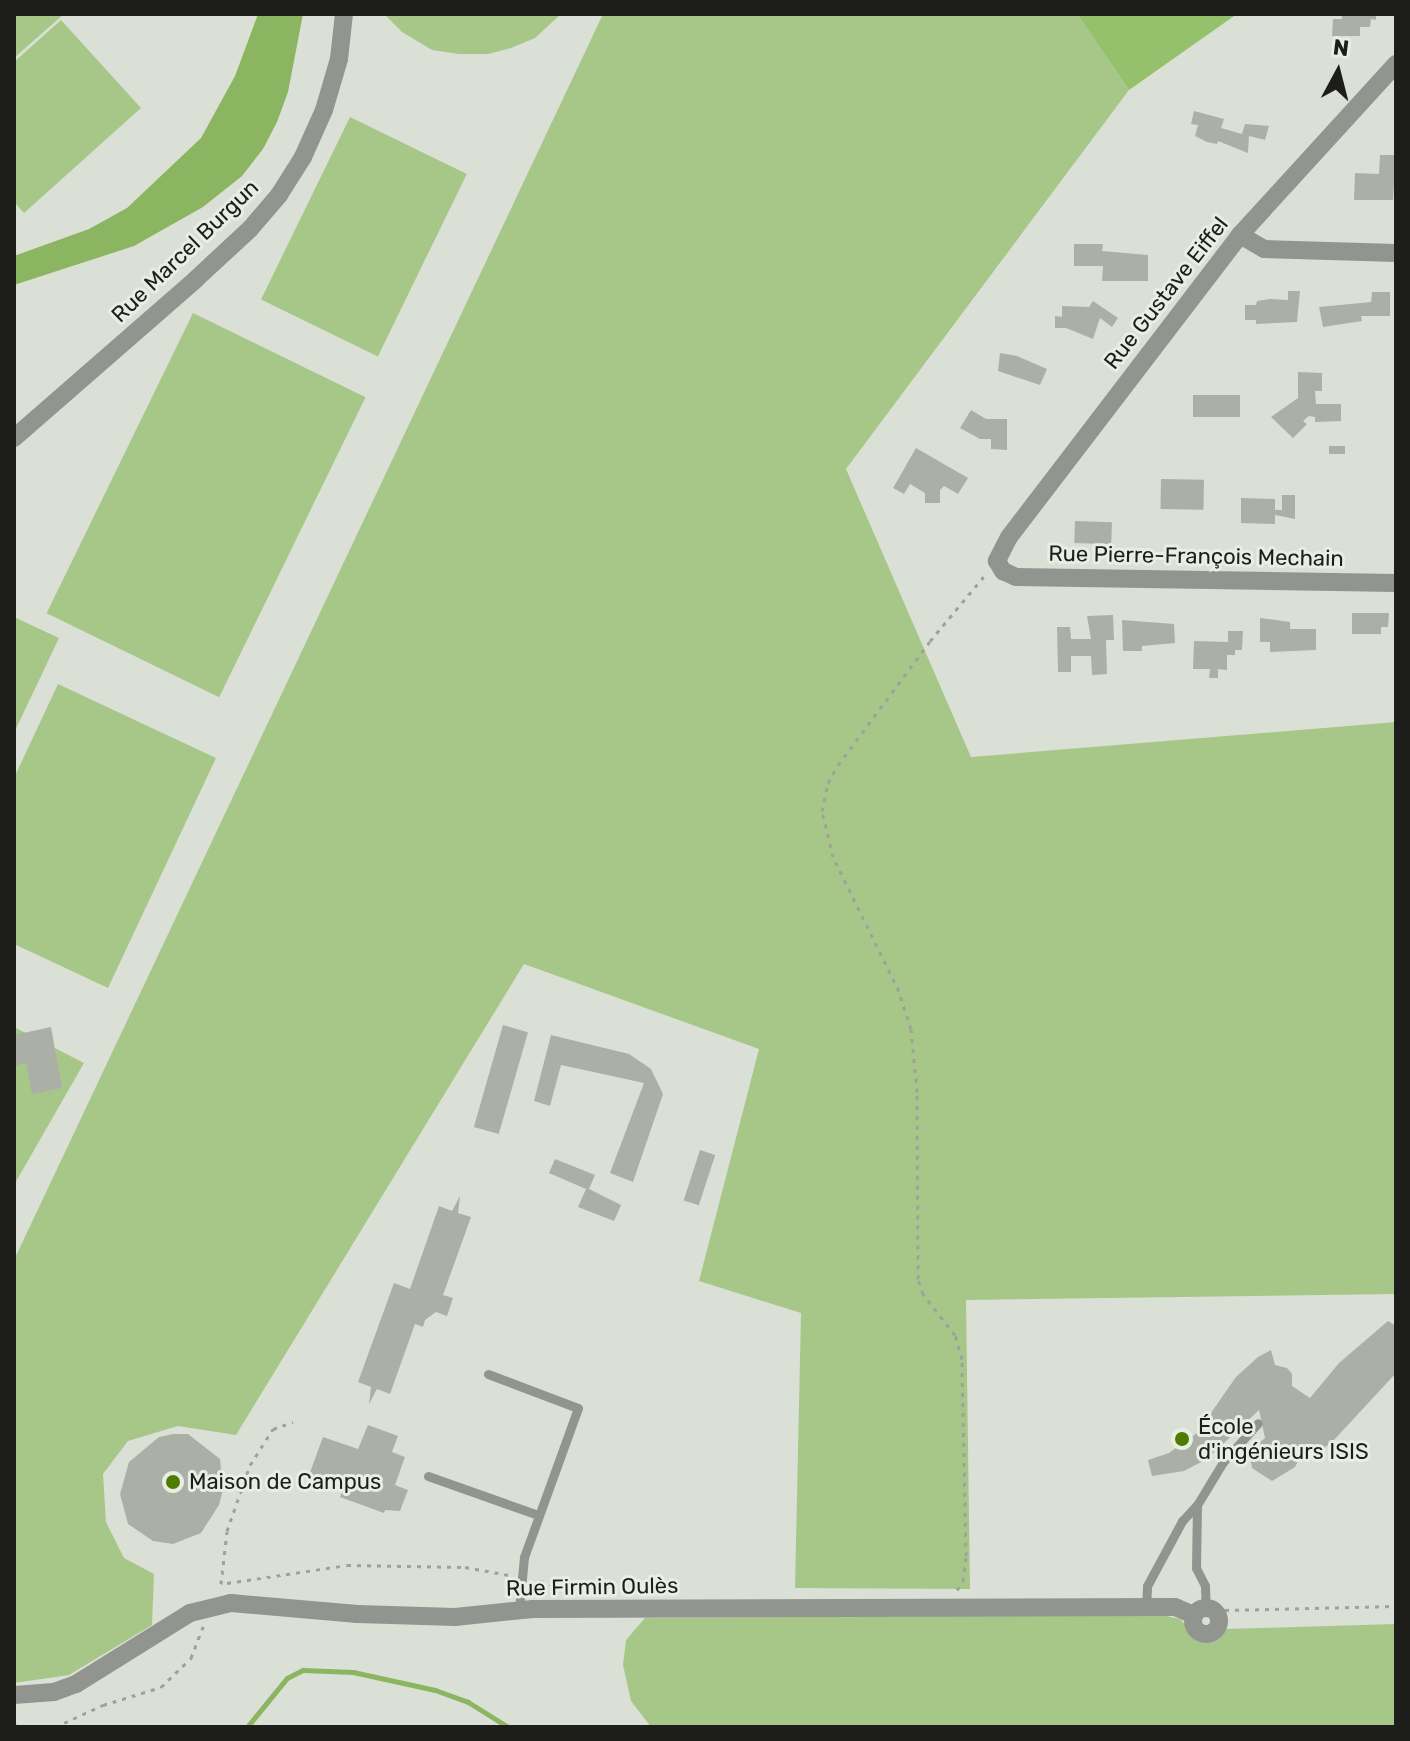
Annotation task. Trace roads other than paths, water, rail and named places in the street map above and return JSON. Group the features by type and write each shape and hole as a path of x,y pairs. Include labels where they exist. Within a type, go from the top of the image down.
{"street":[{"name":"Rue Marcel Burgun","path":"14,438 207,269 250,229 279,195 303,157 324,110 339,59 344,14"},
{"name":"Rue Gustave Eiffel","path":"998,567 998,554 1009,537 1240,235 1396,64"},
{"path":"1240,235 1264,249 1396,253"},
{"name":"Rue Pierre-François Mechain","path":"998,567 1016,577 1396,583"},
{"name":"Rue Firmin Oulès","path":"14,1695 54,1692 76,1684 177,1620 218,1604 455,1617 519,1610 1175,1607 1206,1613"}],"lane":[{"path":"488,1374 578,1408 524,1557 519,1610"},
{"path":"1146,1607 1147,1586 1182,1521 1197,1505 1223,1462 1258,1423"},
{"path":"428,1476 538,1515"},
{"path":"1197,1505 1196,1568 1205,1586 1206,1613"}],"waterway":[{"path":"247,1727 287,1678 303,1670 353,1672 435,1690 468,1702 508,1727"}],"place":[{"name":"École d'ingénieurs ISIS","path":"1182,1439"},
{"name":"Maison de Campus","path":"173,1482"}]}
